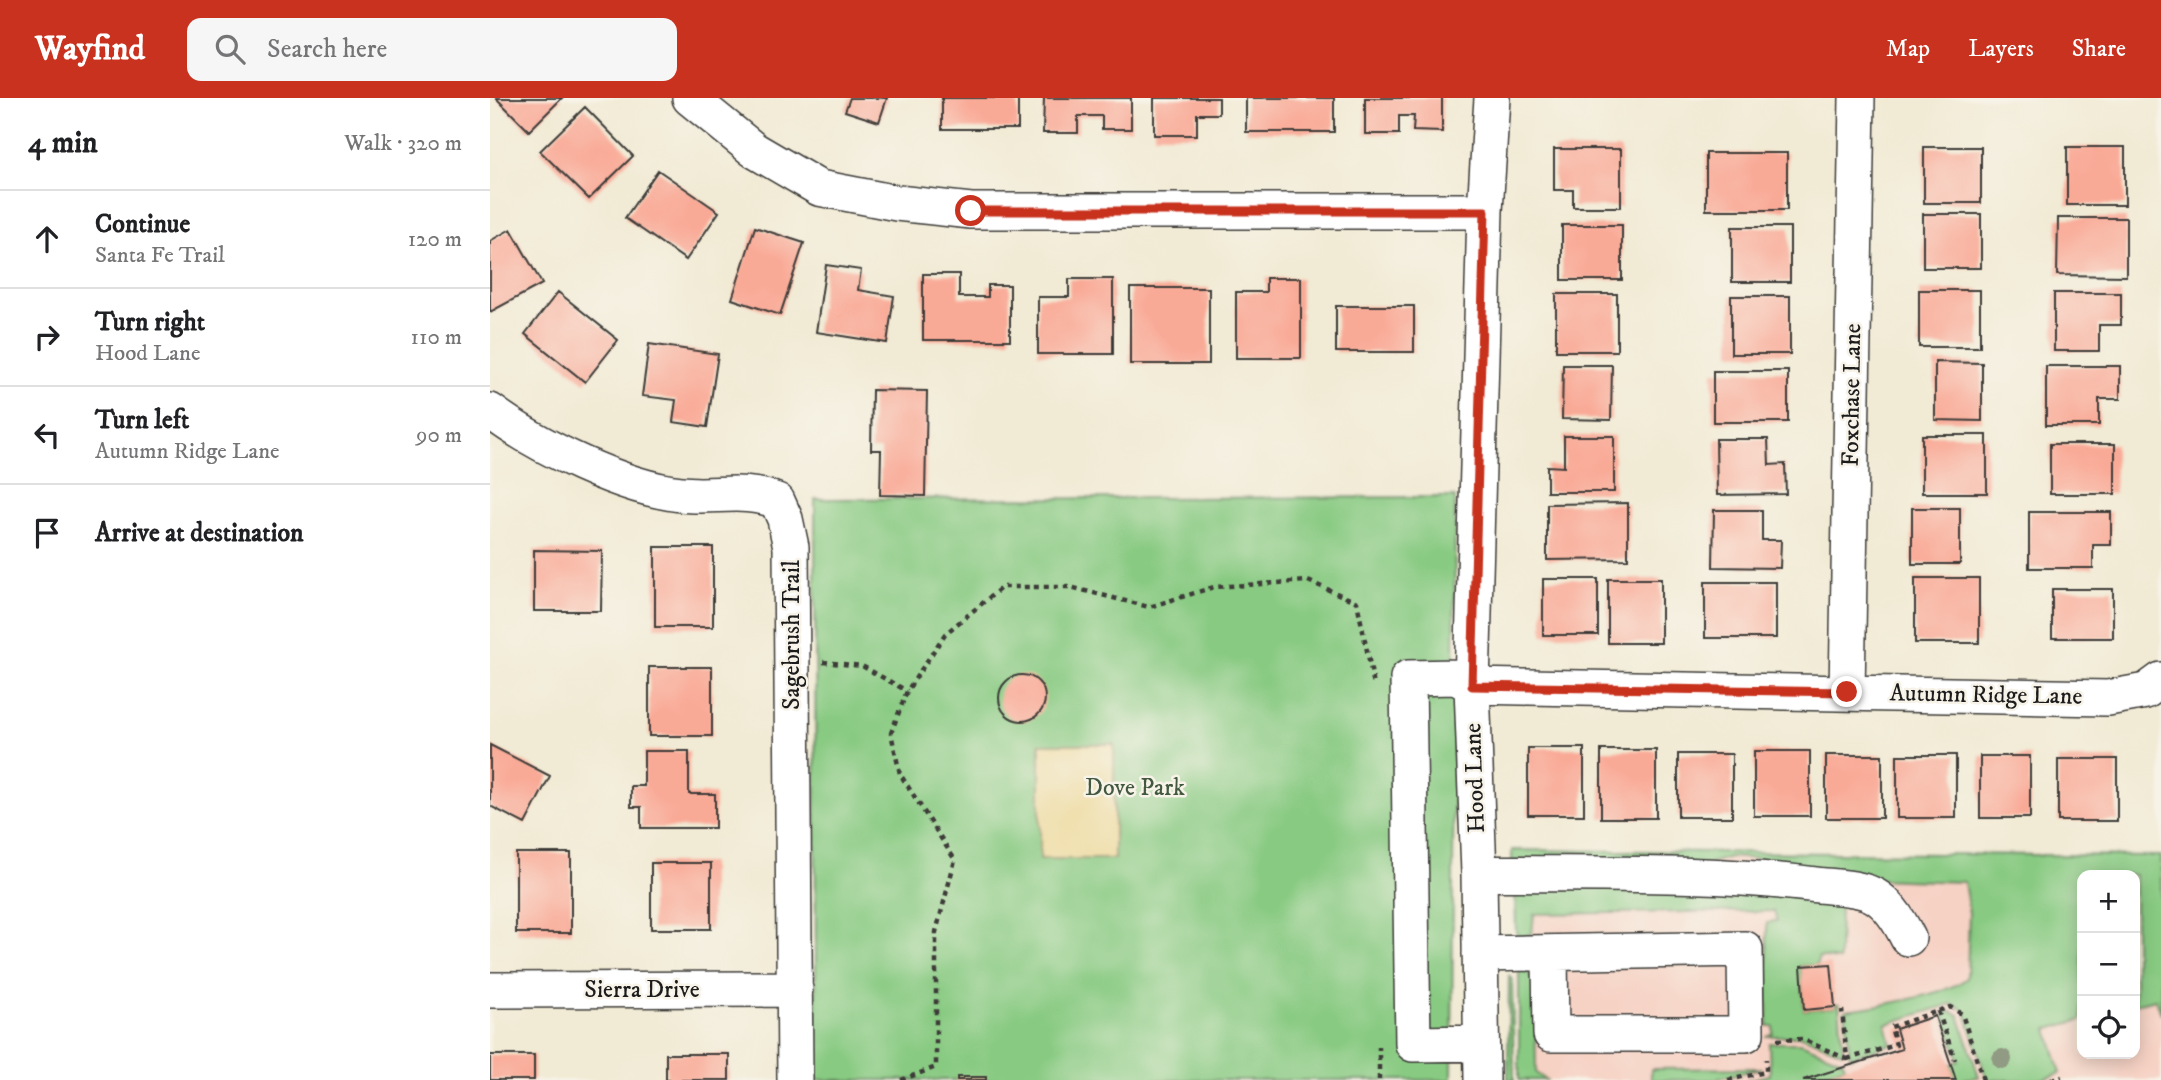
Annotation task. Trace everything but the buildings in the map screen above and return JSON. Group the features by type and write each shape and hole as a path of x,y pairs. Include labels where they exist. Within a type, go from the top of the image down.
{"street":[{"path":"690,98 754,150 819,188 897,203 971,211 1485,211"},
{"name":"Hood Lane","path":"1482,1080 1479,873 1472,686 1485,211 1492,98"},
{"name":"Foxchase Lane","path":"1847,692 1857,98"},
{"name":"Sagebrush Trail","path":"490,411 591,468 651,488 682,495 758,493 777,501 785,519 791,547 795,1080"},
{"name":"Autumn Ridge Lane","path":"1481,1043 1413,1044 1408,678 1456,677 1472,686 2108,698 2146,691 2161,680"},
{"path":"1479,873 1628,874 1793,882 1845,889 1875,896 1899,921 1908,938"},
{"path":"1480,954 1550,954 1562,950 1745,950 1746,1034 1552,1034 1550,954"},
{"name":"Sierra Drive","path":"490,990 794,989"}],"path":[{"path":"901,1080 936,1067 936,932 955,860 900,774 891,733 906,691 945,634 1002,587 1070,587 1149,607 1214,587 1308,581 1357,602 1375,689"},
{"path":"792,659 862,666 906,691"},
{"path":"1765,1040 1802,1039 1847,1059 1896,1045 1891,1027 1951,1007 1962,1014 1982,1080"},
{"path":"1842,1010 1847,1059"},
{"path":"1938,1011 1955,1060"},
{"path":"1379,1036 1379,1080"},
{"path":"2051,1080 2062,1076"}],"shaded area":[{"path":"1512,850 2161,856 2161,1080 1519,1080 1516,894"}],"green space":[{"name":"Dove Park","path":"1455,497 1452,1080 816,1080 815,499"},
{"path":"1512,850 2161,856 2161,1014 2156,999 2140,1003 2140,870 2077,870 2077,1021 2048,1029 2061,1073 2039,1080 1987,1080 1965,1010 1952,1004 1886,1024 1891,1044 1850,1057 1845,1010 1927,995 1967,978 1969,913 1964,882 1841,878 1770,864 1762,859 1730,857 1698,867 1512,861"},
{"path":"1616,886 1840,897 1839,960 1819,957 1816,965 1801,966 1804,1010 1835,1007 1835,1004 1839,1004 1843,1052 1802,1036 1768,1036 1773,1033 1773,1026 1768,1026 1767,923 1777,921 1774,911 1534,914 1532,934 1519,937 1516,932 1515,888 1525,892"},
{"path":"1519,969 1529,973 1535,984 1536,1073 1546,1080 1519,1080"},
{"path":"1509,976 1512,979 1514,1080 1508,1080"},
{"path":"1950,1011 1959,1015 1979,1077 1956,1080 1951,1064 1959,1061 1944,1013"},
{"path":"1769,1043 1801,1043 1842,1060 1845,1066 1802,1080 1746,1080 1770,1075"},
{"path":"1762,1068 1712,1080 1651,1080 1651,1069"}],"sand":[{"path":"1040,744 1114,744 1114,859 1040,859"}],"route":[{"path":"971,211 1485,211 1472,686 1847,692"}]}
